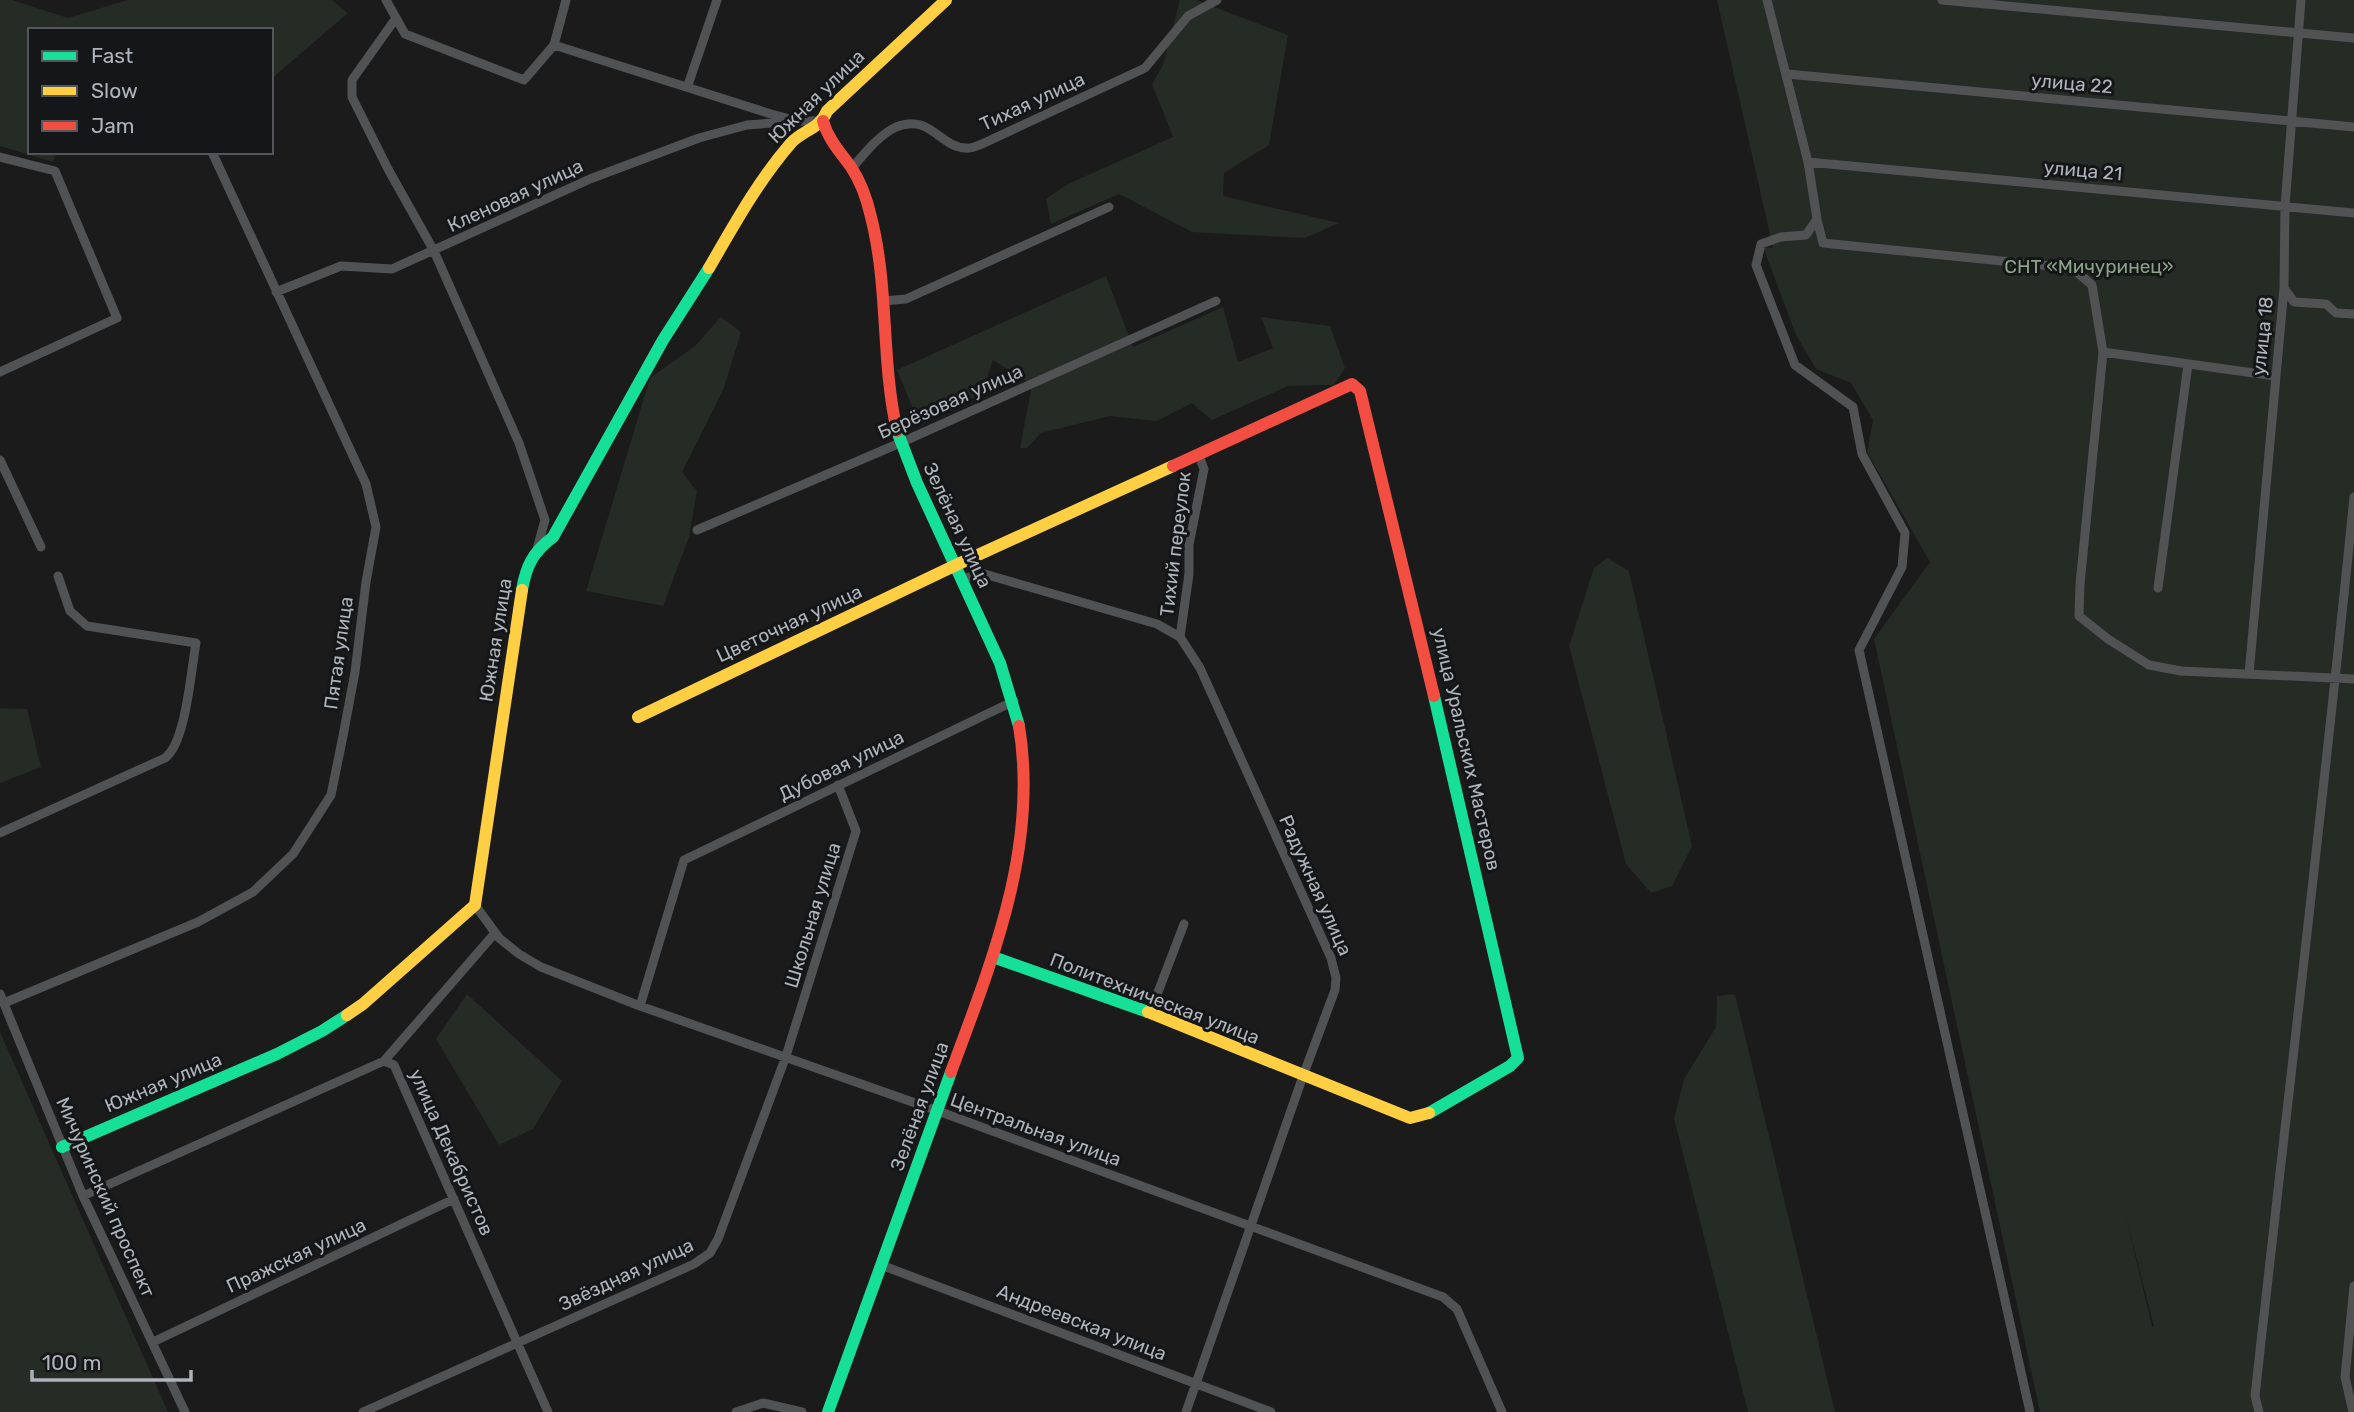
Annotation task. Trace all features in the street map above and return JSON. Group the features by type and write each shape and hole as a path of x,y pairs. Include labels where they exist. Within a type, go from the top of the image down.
{"street":[{"path":"386,0 405,34 524,79 554,45 566,0"},
{"path":"688,85 717,0"},
{"name":"Южная улица","path":"62,1147 277,1054 322,1031 363,1004 475,905 525,571 537,549 553,537 663,340 755,190 793,141 823,121 837,102 946,0"},
{"name":"Тихая улица","path":"852,168 873,145 895,128 911,124 927,126 955,145 968,149 982,144 1144,68 1188,16 1216,0"},
{"path":"1767,0 1808,162 1816,219 1823,243 2073,269 2092,285 2103,352 2079,616 2108,639 2149,665 2181,671 2354,679"},
{"path":"1942,0 2354,38"},
{"name":"улица 18","path":"2249,674 2284,288 2285,206 2301,0"},
{"path":"276,292 341,266 392,269 434,251 352,97 352,80 396,18"},
{"path":"554,45 798,121 823,121"},
{"name":"улица 22","path":"1787,74 2354,127"},
{"name":"Кленовая улица","path":"537,549 545,520 519,443 434,251 590,179 699,138 747,125 798,121"},
{"name":"Зелёная улица","path":"823,121 827,133 852,168 865,194 873,223 883,301 892,416 900,443 1001,664 1014,701 1025,771 1024,808 1008,904 993,957 828,1412"},
{"name":"Пятая улица","path":"2,998 198,922 253,892 293,854 331,795 355,672 376,527 366,484 213,154"},
{"path":"0,157 55,171 117,318 0,372"},
{"name":"улица 21","path":"1808,162 2354,213"},
{"path":"883,301 906,299 1109,207"},
{"path":"1816,219 1806,235 1781,237 1762,244 1756,265 1795,365 1853,407 1863,454 1905,533 1902,567 1859,650 2030,1412"},
{"path":"2284,288 2294,302 2326,304 2336,313 2354,314"},
{"name":"Берёзовая улица","path":"697,530 900,443 1216,301"},
{"path":"2103,352 2276,376"},
{"path":"2158,588 2189,364"},
{"name":"улица Уральских Мастеров","path":"1199,456 1352,384 1360,390 1517,1047 1518,1058 1510,1066 1426,1115 1410,1118 1303,1076"},
{"name":"Цветочная улица","path":"638,717 956,565 1199,456"},
{"name":"Тихий переулок","path":"1181,637 1189,574 1189,545 1204,469 1199,456"},
{"path":"0,460 41,547"},
{"path":"2259,1412 2255,1396 2354,497"},
{"path":"962,579 981,573 1157,624 1181,637"},
{"path":"0,832 165,758 173,753 181,733 195,643 87,626 71,611 58,576"},
{"name":"Радужная улица","path":"1181,637 1200,668 1331,958 1336,978 1335,990 1186,1412"},
{"name":"Дубовая улица","path":"640,1006 684,860 1014,701"},
{"name":"Школьная улица","path":"786,1056 856,831 838,785"},
{"name":"Центральная улица","path":"475,905 495,933 519,954 541,967 640,1006 938,1111 1443,1297 1457,1309 1502,1412"},
{"path":"1150,1013 1184,923"},
{"path":"384,1060 495,933"},
{"name":"Политехническая улица","path":"993,957 1150,1013 1303,1076"},
{"name":"Мичуринский проспект","path":"2,998 83,1196 185,1412"},
{"name":"Звёздная улица","path":"363,1412 694,1264 710,1254 786,1056"},
{"name":"улица Декабристов","path":"83,1196 384,1060 394,1065 401,1076 548,1412"},
{"name":"Пражская улица","path":"153,1342 454,1199"},
{"name":"Андреевская улица","path":"881,1265 1271,1412"},
{"path":"2353,1412 2345,1377 2354,1286"},
{"path":"736,1412 763,1403 802,1412"}],"green space":[{"path":"0,0 12,0 68,18 128,0 332,0 348,13 273,77 273,28 28,28 28,154 56,154 53,162 0,146"},
{"path":"1180,0 1196,0 1288,35 1269,145 1224,173 1223,196 1339,223 1305,238 1192,232 1119,194 1051,224 1046,199 1068,184 1173,137 1152,84 1163,65"},
{"name":"СНТ «Мичуринец»","path":"1717,0 2354,0 2354,1412 2040,1412 1874,639 1930,562 1867,452 1873,420 1851,383 1816,369 1796,335 1763,247 1773,248","holes":["2126,1217 2154,1327 2152,1326"]},
{"path":"1106,276 1133,347 1223,307 1238,362 1273,348 1261,317 1330,326 1345,368 1334,385 1288,386 1212,420 1192,403 1157,421 1110,416 1041,433 1027,448 1020,448 1032,385 993,360 981,395 918,421 897,370"},
{"path":"721,317 741,332 724,388 682,472 697,491 689,537 663,606 586,591 650,378 695,346"},
{"path":"1607,558 1629,571 1692,846 1672,886 1651,893 1626,864 1569,646 1594,568"},
{"path":"0,708 27,709 41,767 0,783"},
{"path":"467,994 562,1081 533,1129 499,1145 436,1039"},
{"path":"1735,994 1835,1412 1748,1412 1674,1118 1684,1079 1716,1027 1717,996"},
{"path":"0,1032 168,1412 0,1412"}],"traffic: fast":[{"path":"522,590 532,560 540,548 553,537 663,340 709,268"},
{"path":"897,431 917,483 1000,663 1019,726"},
{"path":"1429,1113 1510,1066 1518,1058 1434,696"},
{"path":"993,957 1148,1012"},
{"path":"62,1147 277,1054 347,1015"},
{"path":"828,1412 951,1072"}],"traffic: slow":[{"path":"709,268 757,188 791,143 816,126 827,111 946,0"},
{"path":"638,717 956,565 1173,466"},
{"path":"347,1015 475,905 522,590"},
{"path":"1148,1012 1410,1118 1429,1113"}],"traffic: jam":[{"path":"823,121 831,140 858,179 877,243 889,378 897,431"},
{"path":"1173,466 1352,384 1360,391 1434,696"},
{"path":"951,1072 996,946 1017,859 1023,816 1024,771 1019,726"}]}
